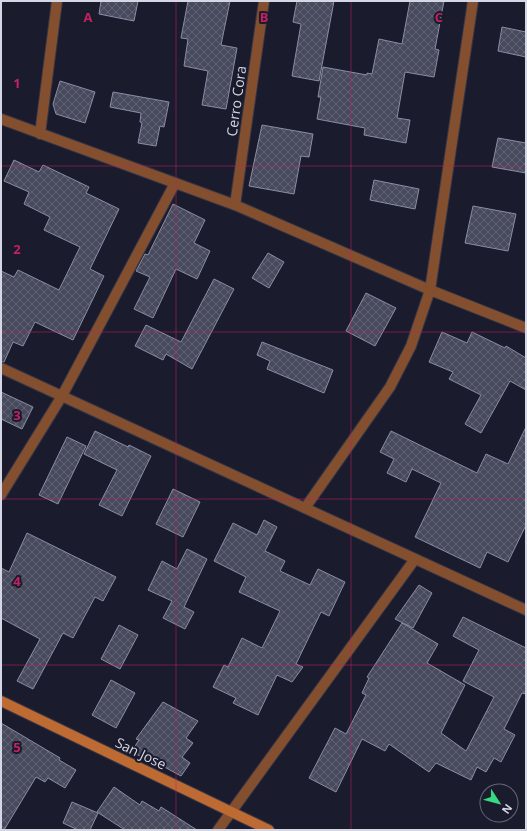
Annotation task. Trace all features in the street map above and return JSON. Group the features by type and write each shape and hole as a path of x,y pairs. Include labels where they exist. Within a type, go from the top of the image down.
{"street":[{"path":"40,134 57,1"},
{"name":"Cerro Cora","path":"235,205 264,1"},
{"path":"305,508 390,387 411,346 430,290 473,1"},
{"path":"1,119 235,205 430,290 526,328"},
{"path":"1,495 62,396 175,183"},
{"path":"1,368 526,610"},
{"path":"218,830 414,559"},
{"name":"San Jose","path":"1,701 269,830"}],"building":[{"path":"101,1 138,1 134,21 99,14"},
{"path":"188,1 230,1 221,45 237,48 226,109 202,105 208,71 184,66 188,39 181,38"},
{"path":"297,1 334,1 319,81 292,76 301,24 293,22"},
{"path":"410,1 444,1 435,49 439,50 434,77 405,72 397,118 410,120 406,143 364,135 365,128 317,119 321,97 318,97 323,67 367,75 367,73 372,74 379,39 402,44"},
{"path":"502,27 526,32 526,57 498,51"},
{"path":"60,81 95,92 85,123 56,114 53,104"},
{"path":"113,92 169,102 164,127 160,126 156,146 138,143 142,123 140,122 141,113 110,107"},
{"path":"262,125 313,134 309,157 301,156 294,194 249,186"},
{"path":"498,138 526,143 526,173 492,167"},
{"path":"14,160 39,172 43,165 89,187 86,193 119,209 90,269 104,276 73,340 35,322 23,346 13,342 4,362 1,362 1,271 14,277 18,270 59,290 80,247 44,230 50,217 24,204 29,192 4,181"},
{"path":"374,180 419,189 415,209 370,200"},
{"path":"173,204 205,220 194,243 210,251 197,279 176,269 153,318 134,309 150,277 136,271 145,254 148,255"},
{"path":"473,206 516,214 508,251 465,243"},
{"path":"268,253 284,262 269,288 252,278"},
{"path":"214,279 234,289 192,369 166,354 163,360 135,346 146,325 181,342"},
{"path":"366,293 396,308 375,346 346,331"},
{"path":"442,332 467,343 472,332 505,348 506,346 526,358 526,390 510,381 481,433 465,424 481,395 449,379 453,372 429,362"},
{"path":"262,342 333,370 324,393 267,369 270,361 257,355"},
{"path":"1,392 33,407 22,429 1,419"},
{"path":"526,427 526,525 508,562 487,552 480,568 415,537 441,483 412,469 406,482 387,473 394,459 380,452 391,431 477,473 486,454 508,464"},
{"path":"95,431 151,456 122,516 99,505 117,470 84,454"},
{"path":"67,437 86,446 58,504 39,495"},
{"path":"173,489 200,502 183,537 156,524"},
{"path":"264,520 277,527 265,551 285,561 280,571 310,585 318,569 345,582 329,616 321,612 296,664 303,667 292,682 277,675 258,715 233,703 236,698 213,687 224,665 228,667 242,638 262,648 280,611 239,592 246,577 214,561 233,523 257,535"},
{"path":"27,533 116,577 103,601 95,597 73,638 63,633 33,689 17,681 40,639 1,618 1,568 9,572"},
{"path":"187,549 207,559 184,607 194,612 185,629 163,618 172,601 148,590 162,561 177,569"},
{"path":"419,585 432,593 413,628 395,619"},
{"path":"463,617 526,648 526,694 522,693 504,729 515,735 501,762 494,758 486,772 477,767 471,780 436,763 429,772 389,744 385,751 362,739 336,792 309,778 335,728 346,734 366,695 362,693 369,678 367,677 402,623 438,644 427,663 465,685 441,733 466,751 494,697 463,681 479,650 453,636"},
{"path":"119,625 138,635 120,669 101,659"},
{"path":"111,680 135,693 116,728 92,715"},
{"path":"163,702 198,721 186,738 193,743 182,757 190,763 181,776 146,757 144,759 132,751 139,740 136,739"},
{"path":"1,723 60,758 59,760 76,770 65,788 48,778 45,782 36,777 4,830 1,830"},
{"path":"114,787 140,805 142,801 159,811 161,807 197,830 125,830 97,812"},
{"path":"72,802 98,813 90,830 78,830 63,823"}]}
